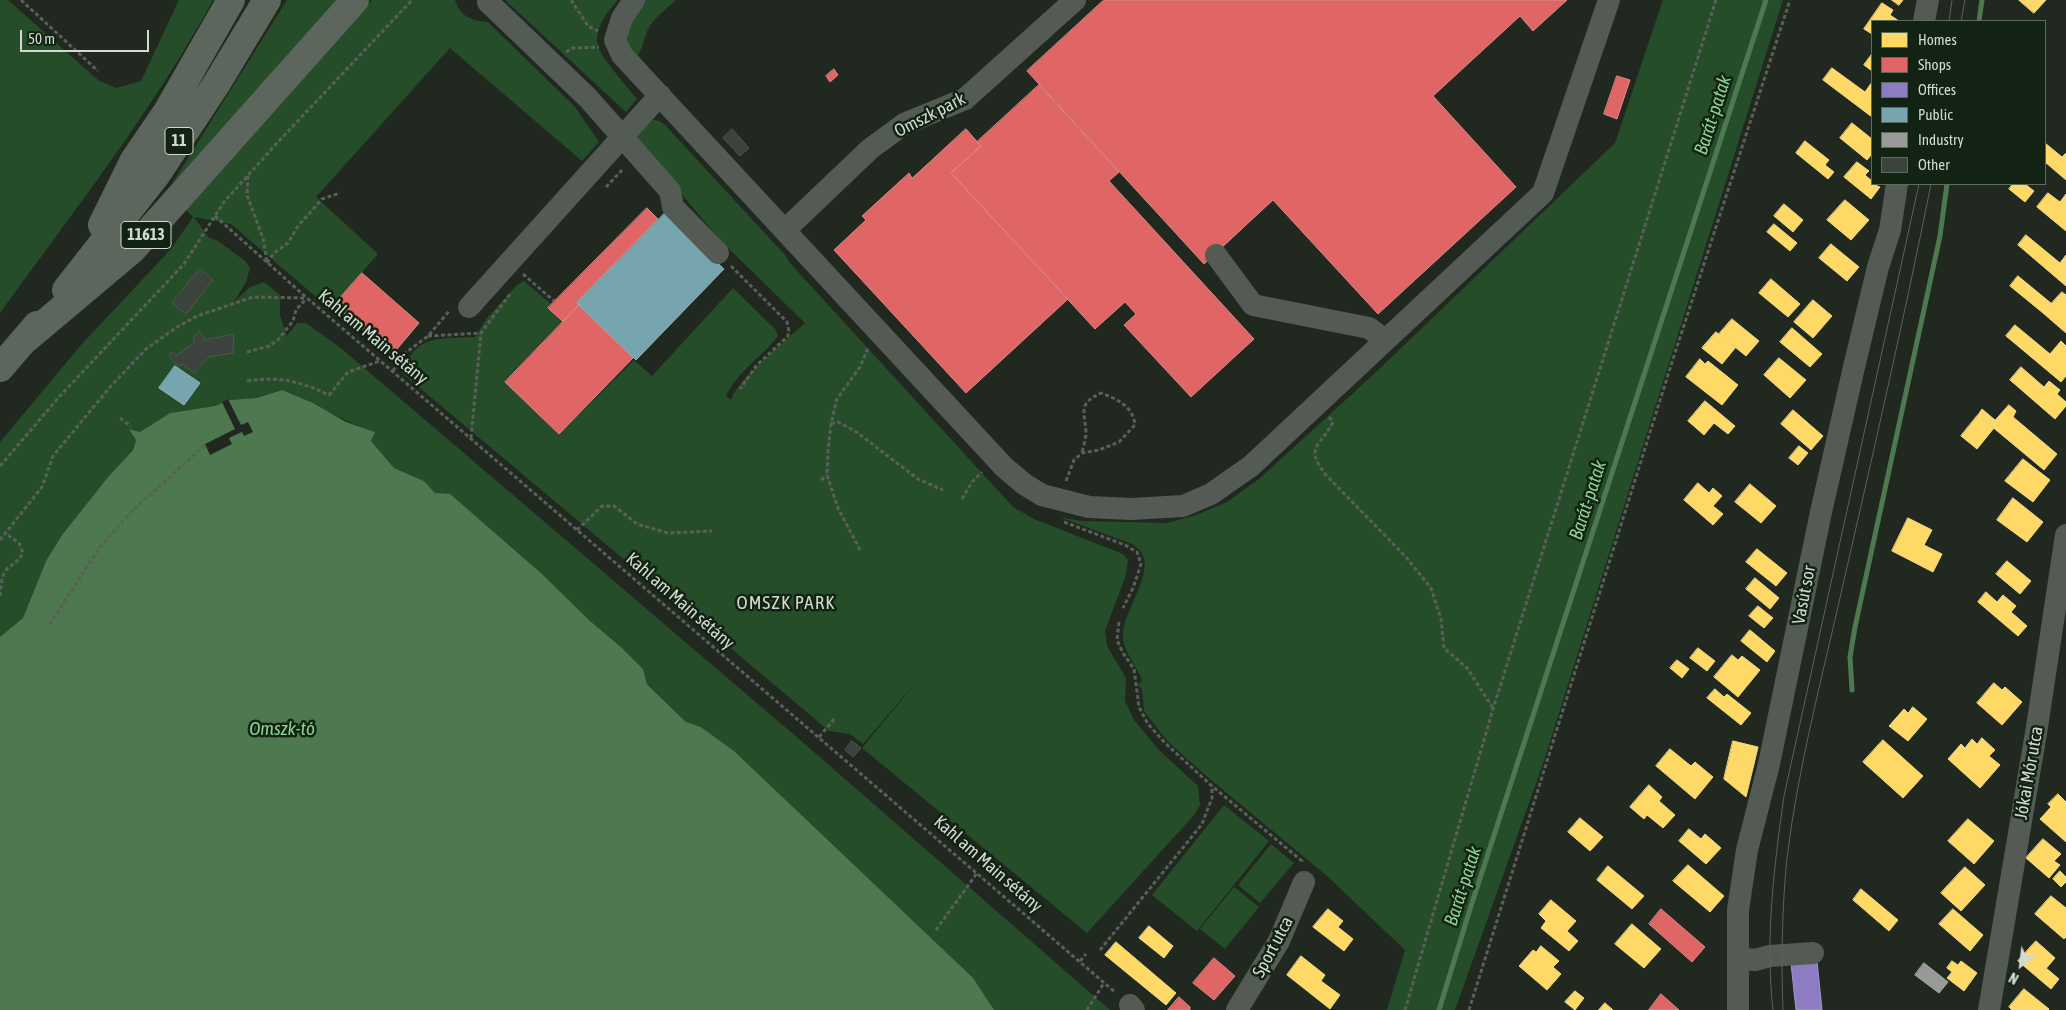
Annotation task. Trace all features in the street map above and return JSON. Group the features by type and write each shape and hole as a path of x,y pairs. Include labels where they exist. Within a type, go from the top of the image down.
{"main road":[{"path":"79,274 134,160 168,110 231,0"},
{"name":"11","path":"0,368 79,274 157,174 217,83 267,0"},
{"name":"11613","path":"26,339 133,249 355,0"}],"street":[{"path":"634,0 622,18 617,44 622,55 996,458 1024,484 1042,495 1060,511 1089,507 1131,510 1183,506 1211,494 1251,466 1543,194 1609,0"},
{"name":"Omszk park","path":"785,230 870,149 904,124 965,99 1075,0"},
{"path":"1924,20 1928,0"},
{"path":"488,2 588,98 670,191 673,206 718,253"},
{"path":"461,306 510,262 660,95"},
{"name":"Vasút sor","path":"1738,1010 1738,910 1747,850 1769,764 1821,512 1854,366 1878,267 1890,230 1897,185"},
{"path":"1216,255 1253,305 1369,328 1385,340"},
{"name":"Jókai Mór utca","path":"1989,1010 2037,727 2066,536"},
{"name":"Sport utca","path":"1237,1010 1279,942 1301,875"},
{"path":"1738,958 1755,960 1770,956 1813,953"}],"path":[{"path":"20,0 98,71"},
{"path":"0,466 59,397 184,264 214,216 248,175 412,0"},
{"path":"570,0 588,26 617,44"},
{"path":"1405,1010 1493,709 1716,0"},
{"path":"1469,1010 1667,378 1790,0"},
{"path":"553,64 565,52 573,48 617,44"},
{"path":"248,175 247,195 262,238 267,263"},
{"path":"267,263 274,253 288,243 298,226 322,199 340,193"},
{"name":"Kahl am Main sétány","path":"214,216 1132,1008"},
{"path":"718,253 787,322 790,331 788,336 757,365 740,389"},
{"path":"510,262 554,301"},
{"path":"0,540 42,486 53,456 110,387 146,349 177,327 197,316 252,297 307,298"},
{"path":"247,352 269,346 278,340 294,321 296,310 307,298"},
{"path":"393,372 404,354 428,336 461,306"},
{"path":"860,550 838,508 827,475 831,424 836,399 860,367 872,341 880,332"},
{"path":"471,438 481,333"},
{"path":"247,381 285,379 306,384 329,395 348,372 380,361"},
{"path":"1082,453 1086,435 1083,409 1089,398 1101,393 1119,399 1134,415 1135,425 1119,442 1099,450 1082,453 1074,460 1060,511 1137,552 1141,564 1133,588 1123,608"},
{"path":"1316,404 1334,422 1315,449 1316,462 1325,474 1405,556 1431,588 1441,619 1444,648 1467,668 1493,709"},
{"path":"120,418 131,426"},
{"path":"831,424 838,422 855,431 918,479 944,490"},
{"path":"50,624 100,547 132,511 204,445"},
{"path":"962,499 972,482 996,458"},
{"path":"821,480 827,475"},
{"path":"577,530 602,506 614,506 637,524 668,533 712,531"},
{"path":"0,596 2,580 7,569 17,564 23,553 19,543 5,533"},
{"path":"1119,622 1118,640 1134,669 1136,694 1143,718 1165,743 1212,786 1302,861 1301,875"},
{"path":"819,737 835,718"},
{"path":"1100,950 1202,824 1212,798 1212,786"},
{"path":"936,930 977,873"},
{"path":"1080,962 1086,954"},
{"path":"1087,1010 1104,983"}],"shaded area":[{"path":"0,0 8,0 98,80 116,88 141,81 179,0 213,0 165,81 112,160 0,313"},
{"path":"287,0 340,0 171,185"},
{"path":"372,0 455,0 460,10 467,17 488,22 575,107 599,142 582,161 450,48 316,197 378,254 330,309 231,224 194,217 208,237 218,241 245,261 250,268 246,282 234,302 250,287 264,282 280,295 280,316 287,336 297,323 306,323 342,349 806,745 1110,1010 991,1010 883,893 734,751 701,727 686,722 647,683 643,669 542,574 450,495 435,493 424,481 394,468 371,441 375,432 351,423 282,390 257,398 229,400 215,406 170,413 140,432 130,429 136,440 133,450 108,477 62,535 46,561 23,618 0,637 0,442 81,345 171,249 193,217 183,207 288,88"},
{"path":"505,0 618,0 602,22 597,35 597,42 605,59 637,99 626,112"},
{"path":"642,0 676,0 659,15 648,29 638,55 658,80 642,72 627,43 627,30"},
{"path":"1663,0 1783,0 1544,761 1455,1010 1387,1010 1405,950 1327,876 1168,742 1144,711 1142,689 1138,685 1142,681 1141,677 1128,653 1123,638 1127,617 1144,571 1144,561 1141,552 1132,544 1059,517 1081,521 1167,523 1196,515 1227,502 1259,479 1374,374 1615,143"},
{"path":"649,119 659,121 665,125 1013,507 1034,519 1123,554 1128,560 1126,575 1105,631 1107,646 1126,678 1125,701 1134,720 1158,749 1198,786 1200,805 1195,814 1087,933 862,748 922,675 863,744 850,734 829,731 695,618 693,620 402,373 414,351 422,345 440,339 475,337 487,318 517,285 524,281 551,304 548,308 561,322 504,381 560,433 634,360 652,376 733,288 775,329 778,336 731,387 726,396 731,400 735,391 752,371 805,323 721,241 635,139"},
{"path":"1224,805 1269,841 1197,931 1152,895"},
{"path":"1271,844 1294,863 1260,903 1238,885"},
{"path":"1234,887 1259,907 1225,949 1200,929"}],"water":[{"name":"Omszk-tó","path":"282,390 313,403 346,422 375,432 371,441 394,468 424,481 435,493 450,494 542,574 643,669 647,684 686,722 701,727 734,751 973,978 994,1010 0,1010 0,637 23,618 46,561 62,535 108,477 133,450 136,440 129,429 140,432 170,413 215,406 229,400 257,398"}],"pier":[{"path":"228,399 241,425 248,422 253,432 244,436 242,432 229,438 232,444 210,455 205,444 235,429 222,402"}],"building: Homes":[{"path":"1892,0 1903,0 1899,5"},
{"path":"2019,0 2046,0 2034,13"},
{"path":"1882,3 1893,10 1890,15 1898,20 1871,20 1871,33 1864,29"},
{"path":"1871,55 1871,70 1864,65"},
{"path":"1832,68 1865,92 1871,83 1871,116 1823,80"},
{"path":"1852,123 1871,138 1871,155 1867,160 1840,138"},
{"path":"1805,141 1829,160 1825,165 1834,172 1828,179 1796,153"},
{"path":"2046,144 2062,157 2066,153 2066,180 2046,163"},
{"path":"1857,162 1869,171 1865,175 1871,180 1871,185 1880,187 1871,199 1844,177"},
{"path":"2012,185 2026,185 2034,191 2025,202 2009,189"},
{"path":"2048,193 2060,202 2066,194 2066,231 2037,207"},
{"path":"1845,200 1869,220 1851,240 1827,220"},
{"path":"1784,204 1803,220 1793,232 1774,216"},
{"path":"1774,224 1797,243 1790,251 1767,232"},
{"path":"2026,235 2060,263 2066,255 2066,286 2018,245"},
{"path":"1831,244 1859,267 1847,281 1819,258"},
{"path":"2018,276 2052,304 2043,313 2010,286"},
{"path":"1771,279 1800,304 1788,317 1759,293"},
{"path":"2062,292 2066,295 2066,333 2043,313"},
{"path":"1813,300 1832,316 1813,338 1794,322"},
{"path":"1732,319 1759,341 1746,356 1719,334"},
{"path":"2015,325 2050,354 2061,341 2066,346 2066,376 2061,382 2006,336"},
{"path":"1792,328 1822,354 1810,367 1780,342"},
{"path":"1716,332 1736,347 1722,364 1702,348"},
{"path":"1779,358 1806,380 1790,398 1764,375"},
{"path":"1700,359 1705,364 1708,361 1738,385 1722,405 1686,377"},
{"path":"2021,367 2044,387 2049,381 2060,390 2057,394 2066,402 2066,406 2055,419 2010,380"},
{"path":"1705,401 1735,426 1728,434 1714,423 1704,435 1688,421"},
{"path":"2009,405 2016,411 2013,417 2057,454 2044,470 1978,415 1982,409 1995,420"},
{"path":"1793,410 1823,436 1811,450 1781,424"},
{"path":"1978,415 1994,428 1977,449 1961,436"},
{"path":"1799,446 1808,453 1798,465 1789,458"},
{"path":"2023,459 2050,480 2033,502 2005,481"},
{"path":"1698,483 1709,493 1713,488 1722,496 1713,506 1723,514 1713,525 1684,500"},
{"path":"1750,484 1776,506 1761,523 1735,502"},
{"path":"2013,498 2043,522 2027,542 1997,520"},
{"path":"1908,518 1932,530 1924,545 1942,554 1933,572 1892,551"},
{"path":"1757,549 1787,573 1776,586 1746,562"},
{"path":"2007,561 2031,581 2020,594 1996,574"},
{"path":"1755,578 1779,598 1770,609 1746,589"},
{"path":"1986,592 1997,602 2003,595 2016,606 2011,612 2027,626 2018,636 1978,602"},
{"path":"1758,606 1773,618 1764,628 1749,616"},
{"path":"1750,630 1775,651 1767,662 1741,641"},
{"path":"1698,648 1715,661 1707,671 1690,658"},
{"path":"1732,655 1738,660 1742,656 1760,670 1738,697 1714,677"},
{"path":"1677,660 1689,669 1682,678 1670,668"},
{"path":"1994,683 2002,690 2005,687 2022,702 2002,725 1977,703"},
{"path":"1715,689 1724,697 1727,694 1751,713 1741,725 1707,698"},
{"path":"1913,707 1927,719 1908,741 1889,726 1904,709 1908,713"},
{"path":"1982,738 1995,750 1989,756 2000,765 1980,788 1948,759 1961,744 1965,748 1972,739 1977,744"},
{"path":"1883,740 1923,776 1903,798 1863,762"},
{"path":"1733,741 1758,747 1754,764 1729,758"},
{"path":"1670,749 1691,766 1695,762 1713,777 1695,799 1656,766"},
{"path":"1729,758 1754,764 1746,797 1724,779"},
{"path":"1649,785 1662,797 1659,801 1675,815 1663,828 1647,815 1644,819 1630,807"},
{"path":"2058,794 2066,802 2066,842 2040,819 2051,807 2048,804"},
{"path":"1580,818 1603,837 1590,851 1568,832"},
{"path":"1968,819 1994,841 1974,864 1948,841"},
{"path":"1689,829 1701,839 1705,834 1721,848 1706,864 1679,841"},
{"path":"2043,839 2061,854 2054,861 2060,865 2049,878 2026,858"},
{"path":"1688,865 1724,896 1710,912 1673,881"},
{"path":"1608,866 1644,896 1632,909 1597,880"},
{"path":"1965,867 1985,885 1961,911 1941,893"},
{"path":"2060,871 2066,877 2066,882 2061,887 2053,879"},
{"path":"1861,889 1898,920 1889,931 1853,900"},
{"path":"2051,896 2066,908 2066,937 2064,939 2035,914"},
{"path":"1551,900 1576,921 1567,931 1578,941 1569,951 1541,928 1546,921 1539,914"},
{"path":"1328,909 1343,921 1338,927 1353,939 1344,951 1313,927"},
{"path":"1953,909 1983,935 1970,951 1939,924"},
{"path":"1632,924 1661,949 1644,968 1615,944"},
{"path":"1149,926 1173,946 1164,958 1139,938"},
{"path":"2036,941 2055,958 2038,978 2018,961"},
{"path":"1116,942 1176,993 1166,1005 1105,955"},
{"path":"1541,946 1559,961 1553,967 1561,974 1547,990 1519,966 1533,950 1536,952"},
{"path":"1301,956 1325,975 1321,981 1340,995 1330,1009 1287,975"},
{"path":"1952,961 1958,965 1961,961 1977,973 1964,991 1947,978 1952,972 1947,968"},
{"path":"2046,968 2059,979 2051,989 2038,978"},
{"path":"2024,989 2049,1009 2012,1010 2009,1007"},
{"path":"1575,991 1584,998 1575,1010 1565,1002"},
{"path":"1605,1003 1613,1010 1599,1010"}],"building: Shops":[{"path":"1104,0 1567,0 1533,31 1520,16 1433,96 1516,187 1378,314 1273,200 1204,264 1027,71"},
{"path":"834,69 838,75 830,82 826,76"},
{"path":"1617,76 1630,80 1617,119 1604,114"},
{"path":"1039,85 1119,172 1109,181 1254,339 1191,397 1124,325 1136,314 1125,302 1095,329 951,173 981,146 977,142"},
{"path":"966,129 981,146 951,173 1068,299 966,393 834,250 866,220 862,216 909,173 912,178"},
{"path":"647,208 658,219 577,303 579,305 563,322 548,308"},
{"path":"362,273 419,323 392,355 334,305"},
{"path":"579,305 633,358 559,434 505,382"},
{"path":"1661,909 1705,947 1692,962 1649,924"},
{"path":"1214,958 1235,976 1214,1000 1193,983"},
{"path":"1661,994 1679,1010 1649,1010"},
{"path":"1179,997 1190,1007 1190,1010 1168,1010"}],"building: Offices":[{"path":"1817,961 1822,1010 1796,1010 1791,963"}],"building: Public":[{"path":"665,213 724,269 636,360 577,303"},
{"path":"175,366 200,383 184,405 159,388"}],"building: Industry":[{"path":"1924,963 1948,982 1939,993 1915,975"}],"building: Other":[{"path":"732,129 749,148 740,156 723,138"},
{"path":"200,269 213,280 186,314 172,303"},
{"path":"200,332 205,340 234,334 233,353 209,357 194,373 182,364 179,367 169,356 172,352 176,356 194,343 194,336"},
{"path":"852,741 861,748 853,757 845,750"}],"waterway":[{"name":"Barát-patak","path":"1439,1010 1471,906 1766,0"},
{"path":"1979,20 1982,0"},
{"path":"1852,690 1850,657 1855,627 1940,236 1947,185"}],"tram line":[{"path":"1949,20 1952,0"},
{"path":"1961,20 1965,0"},
{"path":"1773,1010 1770,929 1774,876 1784,796 1919,185"},
{"path":"1783,1010 1784,896 1787,858 1797,790 1888,386 1931,185"}],"district":[{"name":"OMSZK PARK","path":"786,603"}]}
